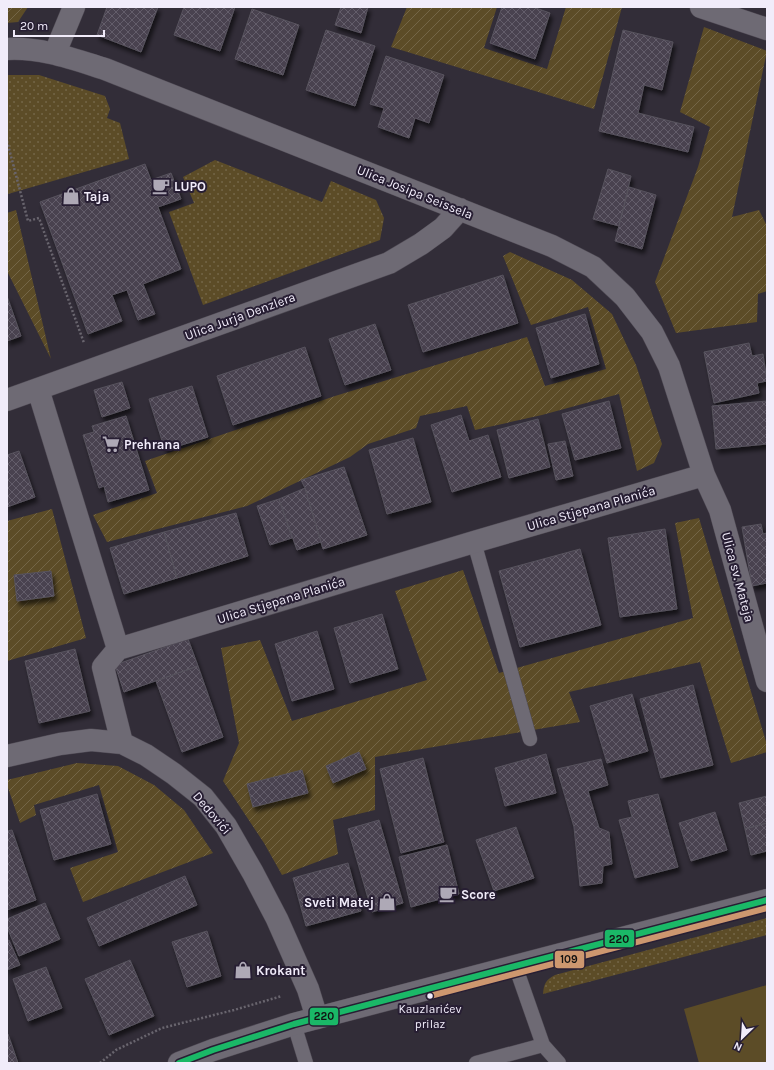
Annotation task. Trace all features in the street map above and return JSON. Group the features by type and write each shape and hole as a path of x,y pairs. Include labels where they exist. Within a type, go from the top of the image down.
{"street":[{"path":"54,53 74,7"},
{"path":"701,7 767,29"},
{"name":"Ulica Josipa Seissela","path":"7,49 54,53 105,69 552,246 593,267 625,297 652,332 669,366 704,475"},
{"name":"Ulica Jurja Denzlera","path":"7,400 389,263 421,244 443,228 460,209"},
{"path":"38,389 118,649 103,667 122,743"},
{"name":"Ulica Stjepana Planića","path":"118,649 474,542 704,475"},
{"name":"Ulica sv. Mateja","path":"704,475 720,510 767,681"},
{"name":"Dedovići","path":"7,756 60,744 91,740 122,743 146,755 174,774 203,797 226,826 254,873 277,919 308,989 317,1018"},
{"path":"179,1063 213,1050 294,1024 514,965 767,900"}],"lane":[{"path":"474,542 530,739"},
{"path":"514,965 543,1045 559,1063"},
{"path":"294,1024 306,1063"},
{"path":"476,1063 543,1045"}],"path":[{"path":"7,141 28,221 39,218 93,369"},
{"path":"100,1063 116,1050 162,1028 282,996"}],"shaded area":[{"path":"7,7 28,7 18,22 7,23"},
{"path":"407,7 497,7 484,48 547,69 566,7 622,7 594,109 391,47"},
{"path":"704,27 767,51 732,217 759,210 767,226 767,291 758,294 757,322 676,333 655,282 698,167 710,127 680,112"},
{"path":"7,75 39,75 105,96 110,109 107,118 120,123 129,159 8,194"},
{"path":"215,160 322,202 331,181 376,200 384,218 380,240 203,305 169,212 194,203 183,177"},
{"path":"16,210 51,359 7,271 7,213"},
{"path":"510,252 572,280 612,314 636,365 662,444 654,463 637,471 619,394 542,415 475,430 467,406 420,416 416,428 368,444 350,457 247,506 107,542 93,515 157,493 145,461 335,396 527,337 545,386 606,369 588,307 531,325 503,256"},
{"path":"52,509 86,638 7,661 7,521"},
{"path":"699,518 767,745 767,752 731,763 700,662 569,692 580,722 375,757 375,810 333,820 338,854 282,875 264,843 223,781 239,743 221,648 260,640 292,721 427,680 395,591 463,570 499,673 693,618 675,523"},
{"path":"77,763 118,766 154,785 184,810 213,853 83,902 70,868 118,852 99,785 34,805 36,815 20,823 7,785 7,780"},
{"path":"767,918 767,935 543,994 546,982 555,975"},
{"path":"767,985 767,1063 699,1063 684,1009"}],"building":[{"path":"107,7 158,7 141,52 97,35"},
{"path":"184,7 235,7 220,51 174,35"},
{"path":"341,7 368,7 361,33 335,25"},
{"path":"502,7 533,7 550,13 535,59 490,43"},
{"path":"252,9 299,25 283,75 235,59"},
{"path":"326,30 375,46 355,106 306,90"},
{"path":"623,30 673,42 662,90 644,85 638,113 694,127 688,152 599,131"},
{"path":"386,56 444,75 429,123 415,118 409,138 378,127 384,108 370,104"},
{"path":"145,164 151,180 171,173 181,199 158,207 181,269 143,284 155,314 138,320 127,290 112,295 122,321 88,334 40,202"},
{"path":"608,169 631,176 619,226 593,219"},
{"path":"629,187 656,195 642,249 615,241"},
{"path":"503,275 518,323 423,352 408,305"},
{"path":"7,296 21,336 7,341"},
{"path":"585,314 599,364 551,378 536,328"},
{"path":"375,324 391,370 345,385 329,339"},
{"path":"749,343 752,356 763,354 767,381 757,383 759,393 714,403 704,352"},
{"path":"305,347 321,396 233,425 217,376"},
{"path":"122,382 130,408 102,417 94,390"},
{"path":"192,386 208,437 165,450 149,399"},
{"path":"609,401 621,448 575,460 562,414"},
{"path":"767,401 767,444 716,449 712,406"},
{"path":"461,415 469,441 488,435 501,477 452,492 431,425"},
{"path":"126,416 149,490 108,502 104,486 99,488 83,435 94,432 92,426"},
{"path":"538,419 550,467 509,478 497,430"},
{"path":"413,438 431,502 387,514 369,450"},
{"path":"565,441 573,476 556,480 548,444"},
{"path":"19,451 35,497 7,507 7,455"},
{"path":"344,467 367,535 323,549 305,488 301,480"},
{"path":"305,488 321,542 297,550 279,499"},
{"path":"279,499 292,538 270,545 257,506"},
{"path":"236,513 248,556 177,578 164,532"},
{"path":"761,524 763,534 767,533 767,583 752,586 742,527"},
{"path":"665,529 677,609 620,617 608,538"},
{"path":"164,532 177,578 124,594 110,548"},
{"path":"580,549 601,625 520,647 499,571"},
{"path":"51,571 54,596 17,601 14,575"},
{"path":"382,614 398,669 350,683 334,628"},
{"path":"317,631 334,689 292,701 275,644"},
{"path":"188,639 198,666 124,692 115,665"},
{"path":"75,649 90,711 39,723 25,661"},
{"path":"198,666 223,737 182,752 156,681"},
{"path":"693,685 713,765 661,778 640,699"},
{"path":"632,694 648,751 607,763 590,706"},
{"path":"359,752 366,769 333,783 326,766"},
{"path":"546,754 556,793 505,806 495,768"},
{"path":"423,758 444,842 401,853 380,769"},
{"path":"601,759 608,785 588,791 599,828 609,832 612,864 603,866 602,883 580,886 574,827 557,769"},
{"path":"302,770 308,793 253,807 247,784"},
{"path":"97,794 111,844 54,860 40,810"},
{"path":"658,794 678,867 635,878 619,820 632,817 628,801"},
{"path":"767,796 767,823 745,829 739,803"},
{"path":"715,812 727,850 691,861 679,823"},
{"path":"379,820 403,903 372,912 348,829"},
{"path":"767,823 767,851 751,855 745,829"},
{"path":"516,827 534,878 494,891 476,840"},
{"path":"12,830 36,900 7,910 7,831"},
{"path":"447,845 459,894 411,907 399,857"},
{"path":"348,863 361,911 306,926 293,878"},
{"path":"185,876 197,905 99,946 87,918"},
{"path":"45,903 60,939 19,956 7,927 7,919"},
{"path":"207,931 221,976 187,987 172,942"},
{"path":"9,940 20,965 7,970 7,941"},
{"path":"130,960 154,1016 109,1035 85,979"},
{"path":"46,967 62,1008 28,1021 13,979"},
{"path":"8,1034 18,1063 7,1063"}],"transit line":[{"name":"220","path":"179,1063 213,1050 294,1024 767,900"},
{"name":"109","path":"430,996 767,908"}],"place":[{"name":"LUPO","path":"161,186"},
{"name":"Taja","path":"71,196"},
{"name":"Prehrana","path":"111,444"},
{"name":"Score","path":"448,894"},
{"name":"Sveti Matej","path":"387,902"},
{"name":"Krokant","path":"243,970"},
{"name":"Kauzlarićev prilaz","path":"430,996"}]}
